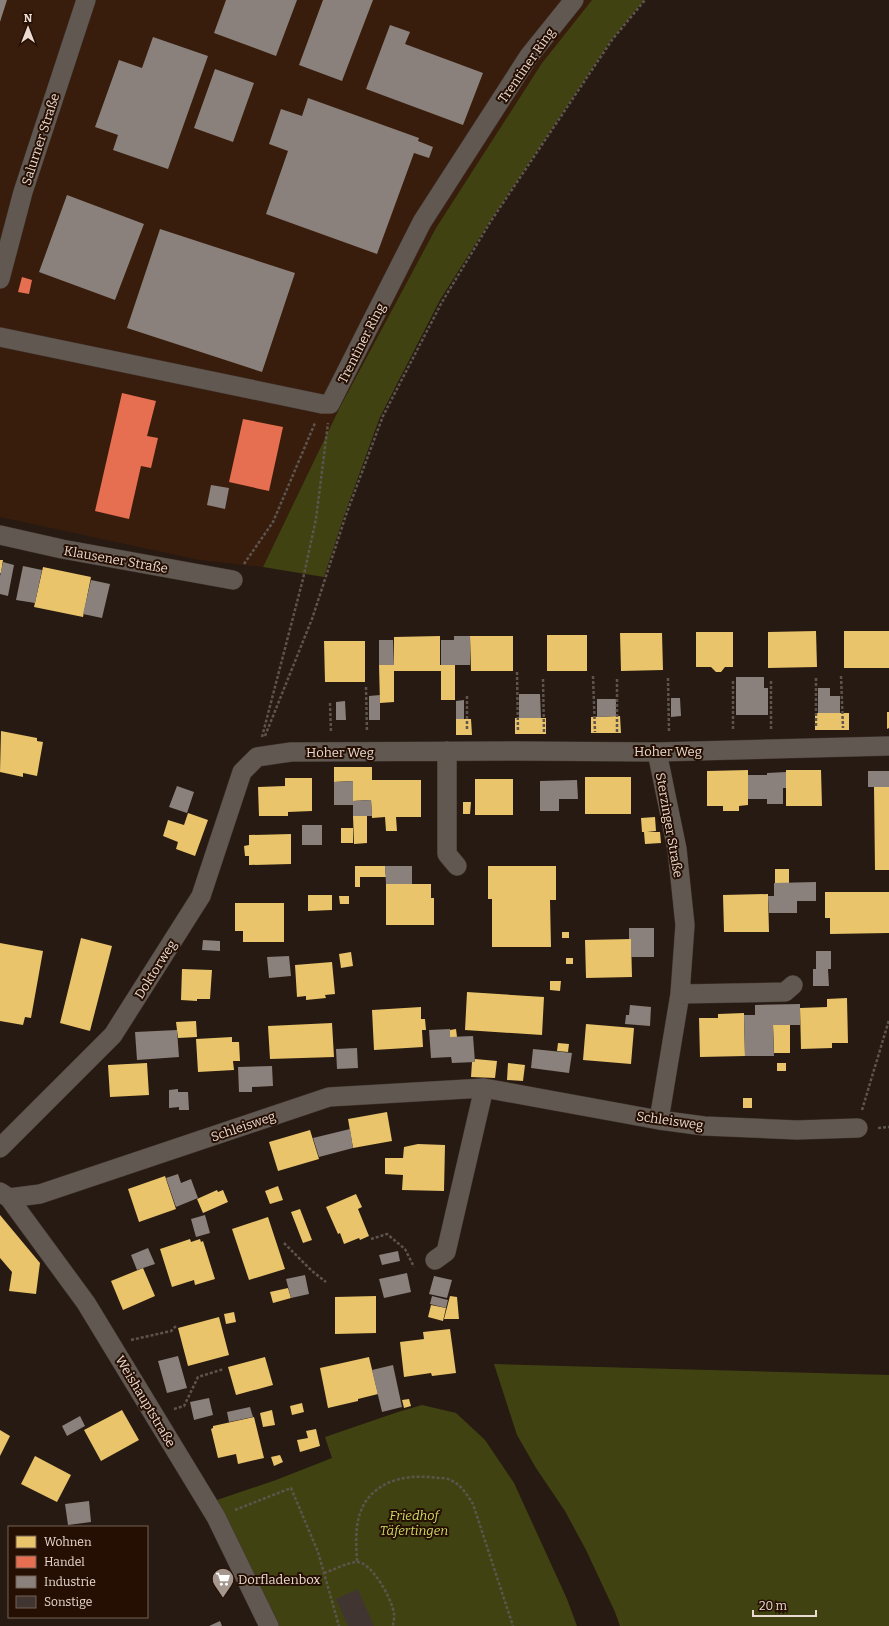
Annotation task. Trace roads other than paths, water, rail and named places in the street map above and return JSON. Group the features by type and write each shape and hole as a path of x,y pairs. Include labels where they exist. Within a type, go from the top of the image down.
{"street":[{"name":"Salurner Straße","path":"0,279 22,192 86,0"},
{"name":"Trentiner Ring","path":"0,337 326,404 422,222 529,56 574,0"},
{"name":"Klausener Straße","path":"0,535 62,549 233,580"},
{"name":"Hoher Weg","path":"257,757 291,752 663,752 889,746"},
{"path":"447,751 447,854 457,866"},
{"name":"Sterzinger Straße","path":"659,1120 680,994 685,925 677,849 663,752"},
{"name":"Doktorweg","path":"0,1148 113,1035 201,896 242,772 257,757"},
{"path":"680,994 785,992 793,985"},
{"path":"436,1260 446,1252 484,1088"},
{"name":"Schleisweg","path":"4,1195 40,1194 329,1097 484,1088 659,1120 704,1126 789,1130 858,1128"},
{"name":"Weishauptstraße","path":"4,1195 86,1303 155,1415 216,1517 269,1626"}],"place":[{"name":"Dorfladenbox","path":"223,1598"}],"park label":[{"name":"Friedhof Täfertingen","path":"414,1522"}]}
